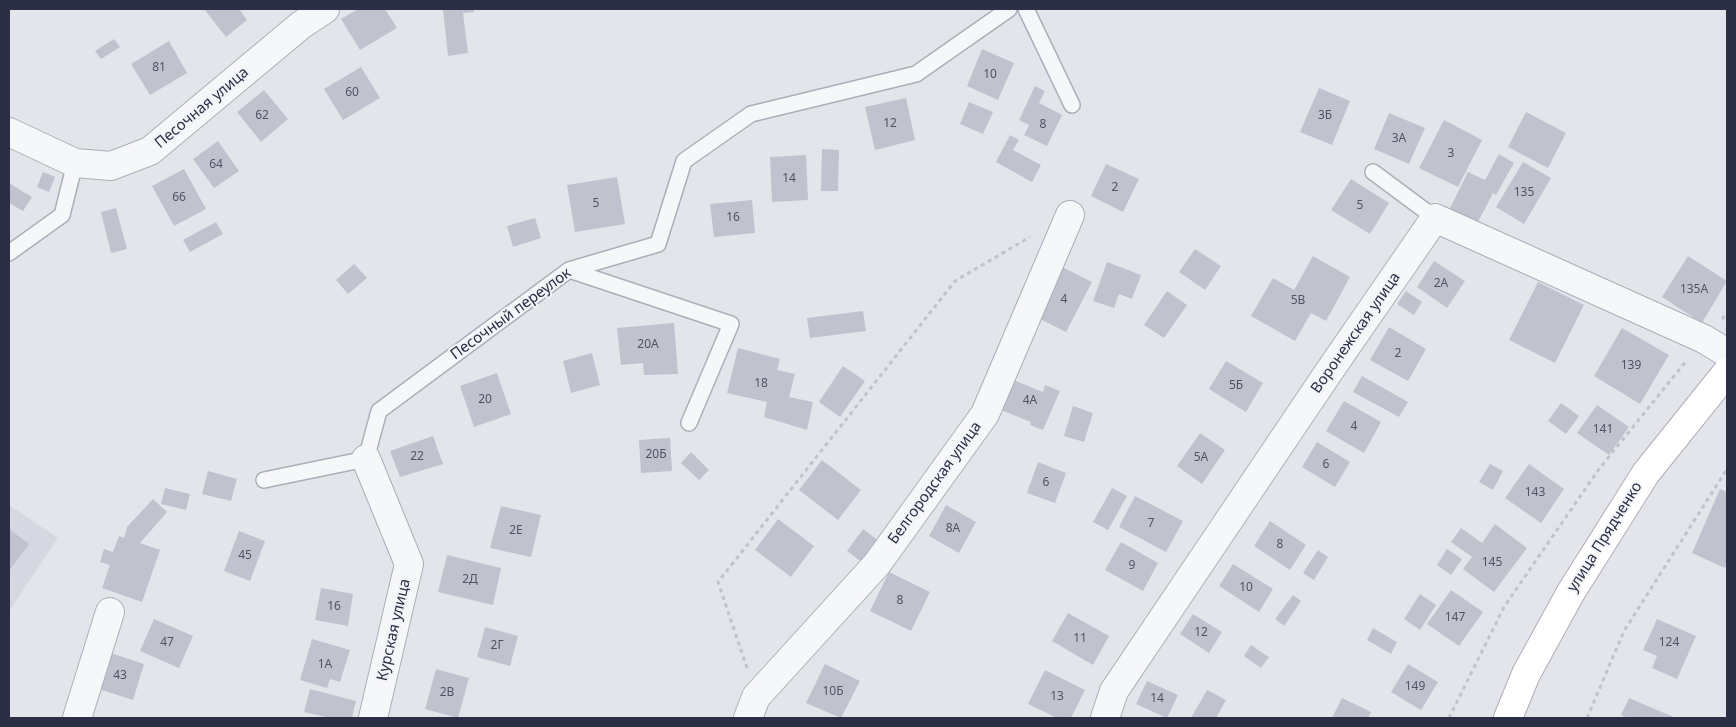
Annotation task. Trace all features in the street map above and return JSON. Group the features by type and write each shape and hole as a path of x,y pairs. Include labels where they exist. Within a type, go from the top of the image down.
{"main road":[{"name":"улица Прядченко","path":"1508,718 1526,674 1571,592 1641,481 1727,372"}],"street":[{"name":"Песочная улица","path":"9,132 75,163 111,166 150,151 301,25 325,9"},
{"name":"Белгородская улица","path":"752,707 877,564 985,414 1070,215"},
{"path":"1435,218 1704,338 1727,353"},
{"name":"Воронежская улица","path":"1105,718 1114,691 1435,218"},
{"name":"Курская улица","path":"366,459 409,564 373,718"},
{"path":"76,718 110,612"}],"lane":[{"name":"Песочный переулок","path":"366,459 379,411 568,270 658,244 684,162 751,114 916,74 1009,9"},
{"path":"1026,9 1072,105"},
{"path":"9,253 62,215 75,163"},
{"path":"1373,172 1435,218"},
{"path":"568,270 731,324 689,423"},
{"path":"264,480 366,459"}],"path":[{"path":"752,707 718,582 955,281 1070,215"},
{"path":"1449,718 1504,607 1599,469 1727,312"},
{"path":"1587,718 1624,631 1727,470"}],"shaded area":[{"path":"9,505 58,538 9,611"}],"building":[{"path":"204,9 239,9 247,20 226,37"},
{"path":"358,9 385,9 397,28 360,50 341,19"},
{"path":"443,9 474,9 474,12 463,13 468,53 448,56"},
{"path":"114,39 120,47 101,59 95,51"},
{"path":"169,41 187,73 150,95 131,64"},
{"path":"982,49 1014,63 998,100 967,86"},
{"path":"361,67 380,98 343,120 324,89"},
{"path":"1035,86 1045,91 1039,103 1062,115 1047,146 1024,135 1029,125 1019,120"},
{"path":"1319,88 1350,101 1332,145 1300,132"},
{"path":"264,90 288,119 261,142 237,112"},
{"path":"906,98 915,140 875,150 865,107"},
{"path":"969,102 993,112 983,134 960,124"},
{"path":"1526,112 1566,133 1548,168 1508,147"},
{"path":"1389,113 1425,128 1409,164 1374,149"},
{"path":"1444,120 1482,140 1458,187 1419,168"},
{"path":"1010,135 1019,140 1013,150 1041,165 1032,182 996,162"},
{"path":"218,141 239,171 214,188 193,159"},
{"path":"822,149 839,150 838,191 821,191"},
{"path":"1499,154 1514,163 1496,195 1493,193 1477,224 1449,210 1468,172 1485,180"},
{"path":"806,155 808,200 772,202 770,157"},
{"path":"1523,162 1551,178 1524,224 1496,207"},
{"path":"1106,164 1139,179 1123,212 1091,196"},
{"path":"184,169 206,209 174,226 152,186"},
{"path":"43,172 55,177 49,192 37,187"},
{"path":"617,177 625,224 575,232 567,185"},
{"path":"1351,179 1389,203 1370,234 1331,210"},
{"path":"9,183 32,197 23,211 9,203"},
{"path":"752,200 755,233 714,237 710,204"},
{"path":"116,208 127,249 111,253 101,212"},
{"path":"535,218 541,238 513,247 507,226"},
{"path":"216,222 223,234 190,252 183,240"},
{"path":"1195,249 1221,266 1205,290 1179,272"},
{"path":"1313,256 1350,277 1326,321 1311,313 1295,341 1251,316 1273,278 1294,290"},
{"path":"1688,256 1727,281 1702,323 1662,297"},
{"path":"1434,261 1465,281 1447,308 1417,287"},
{"path":"1107,262 1141,275 1132,299 1119,294 1114,308 1093,301"},
{"path":"354,264 367,278 348,294 336,280"},
{"path":"1062,267 1092,282 1066,332 1036,317"},
{"path":"1538,282 1584,305 1555,363 1509,340"},
{"path":"1167,291 1187,305 1164,338 1144,325"},
{"path":"1406,291 1422,302 1414,315 1397,304"},
{"path":"863,311 866,331 810,338 807,318"},
{"path":"674,323 678,374 644,375 643,363 621,365 617,328"},
{"path":"1389,327 1426,349 1408,381 1370,360"},
{"path":"1622,328 1669,355 1640,404 1594,376"},
{"path":"738,348 780,359 777,370 795,374 789,397 813,402 807,430 764,417 767,402 727,393"},
{"path":"592,353 600,385 571,393 563,361"},
{"path":"1226,361 1263,383 1246,412 1209,389"},
{"path":"843,366 865,381 840,417 819,402"},
{"path":"497,373 511,414 474,427 460,386"},
{"path":"1362,376 1408,402 1399,417 1353,392"},
{"path":"1013,380 1043,392 1045,385 1060,391 1043,430 1030,425 1031,422 1001,410"},
{"path":"1344,401 1381,422 1364,453 1326,431"},
{"path":"1561,403 1579,416 1566,434 1548,421"},
{"path":"1597,405 1629,427 1609,455 1577,433"},
{"path":"1073,406 1093,413 1084,442 1064,436"},
{"path":"1200,433 1225,450 1202,484 1177,466"},
{"path":"433,436 443,464 400,477 390,451"},
{"path":"670,438 672,471 641,473 639,440"},
{"path":"1317,442 1350,462 1335,487 1302,467"},
{"path":"691,452 709,470 699,480 681,463"},
{"path":"822,460 861,490 838,520 799,490"},
{"path":"1038,462 1066,473 1055,503 1027,493"},
{"path":"1490,464 1503,471 1493,490 1479,482"},
{"path":"1529,464 1564,489 1541,523 1505,498"},
{"path":"208,471 237,479 231,501 202,494"},
{"path":"165,488 190,494 186,510 161,504"},
{"path":"1112,488 1127,496 1108,530 1093,522"},
{"path":"1720,489 1727,492 1727,562 1725,568 1692,553"},
{"path":"1135,496 1183,521 1166,552 1119,527"},
{"path":"153,499 167,512 140,543 160,550 142,602 102,588 110,565 100,562 104,549 113,552 119,536 124,538 127,527"},
{"path":"946,505 976,522 959,553 929,536"},
{"path":"501,506 541,515 531,557 490,548"},
{"path":"778,519 814,546 791,577 755,550"},
{"path":"1270,521 1306,545 1290,570 1254,546"},
{"path":"1495,524 1527,548 1494,592 1463,569 1472,557 1451,542 1461,528 1482,543"},
{"path":"9,529 29,544 9,571"},
{"path":"863,529 879,541 863,563 847,551"},
{"path":"239,531 265,541 250,581 224,571"},
{"path":"1121,542 1158,563 1143,591 1105,570"},
{"path":"1447,549 1462,559 1451,575 1437,565"},
{"path":"1318,550 1328,557 1314,580 1303,573"},
{"path":"447,555 501,568 493,605 438,592"},
{"path":"1233,564 1273,589 1259,612 1219,586"},
{"path":"889,572 930,592 911,631 870,611"},
{"path":"321,588 353,594 348,626 315,620"},
{"path":"1451,590 1483,612 1459,646 1427,624"},
{"path":"1420,594 1436,605 1420,630 1404,619"},
{"path":"1293,595 1301,601 1284,626 1275,619"},
{"path":"1068,613 1109,636 1093,665 1052,641"},
{"path":"1193,614 1222,632 1209,653 1180,634"},
{"path":"154,619 193,636 179,668 140,651"},
{"path":"1657,619 1696,636 1677,679 1652,668 1657,656 1643,650"},
{"path":"485,627 518,636 510,666 477,657"},
{"path":"1373,628 1397,642 1391,654 1367,640"},
{"path":"312,639 350,650 340,682 330,679 327,688 300,680"},
{"path":"1251,645 1269,657 1261,668 1244,656"},
{"path":"108,652 144,664 133,700 96,688"},
{"path":"825,664 860,681 841,718 806,703"},
{"path":"1408,664 1438,682 1421,710 1391,692"},
{"path":"436,669 469,678 458,718 425,709"},
{"path":"1045,670 1085,690 1071,718 1057,718 1028,704"},
{"path":"1147,681 1178,695 1167,718 1136,704"},
{"path":"310,689 356,701 352,718 330,718 304,712"},
{"path":"1207,690 1226,700 1216,718 1191,718"},
{"path":"1342,698 1371,712 1368,718 1332,718"},
{"path":"1629,698 1676,718 1628,718 1621,715"}]}
